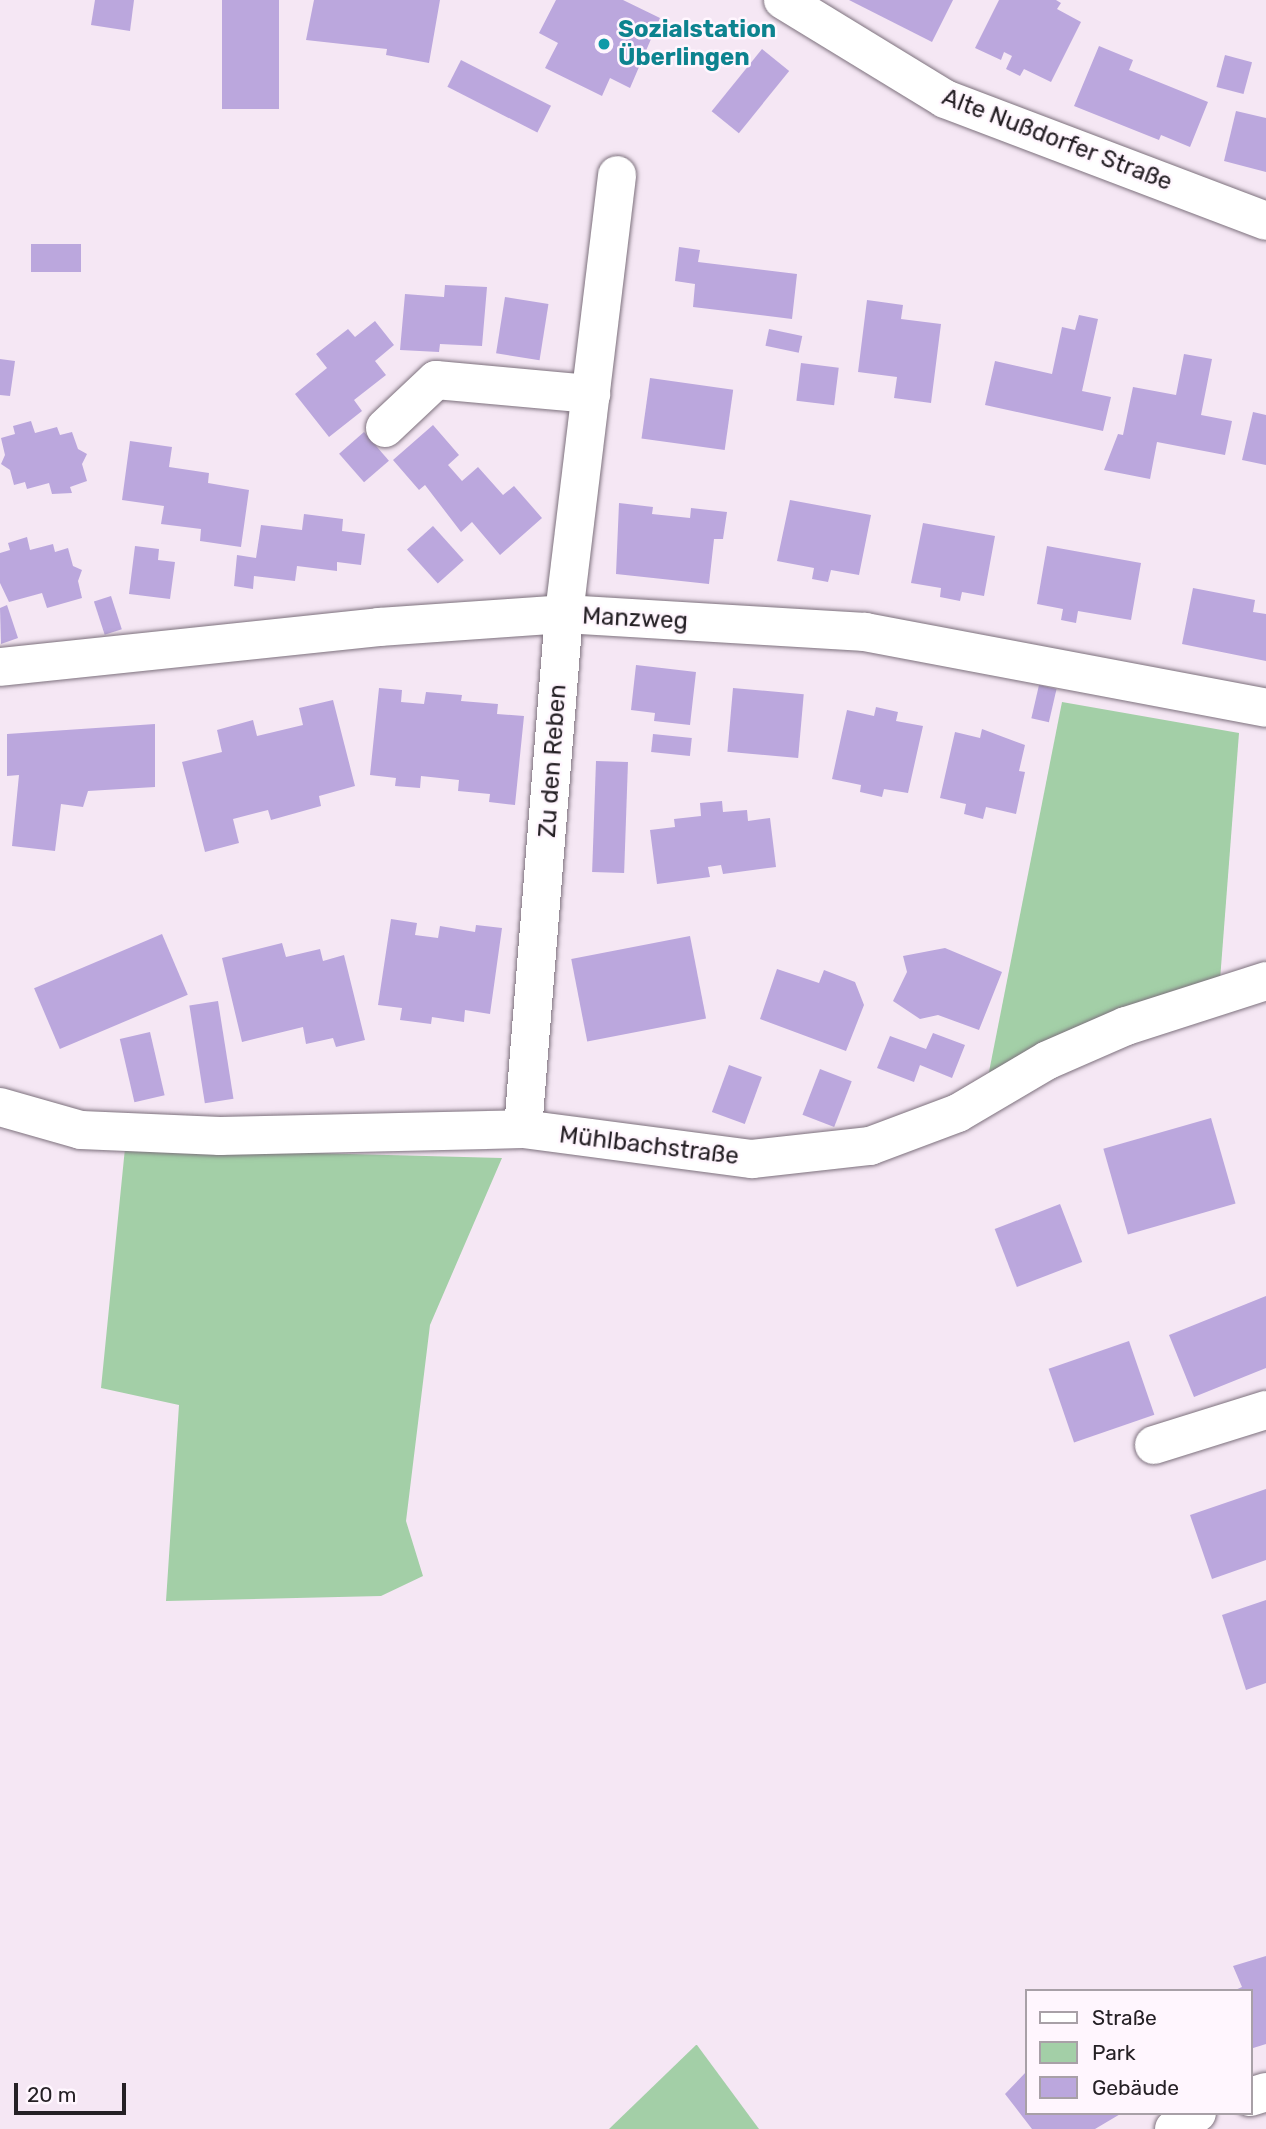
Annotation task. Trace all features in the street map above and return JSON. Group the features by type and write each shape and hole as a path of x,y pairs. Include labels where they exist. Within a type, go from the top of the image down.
{"street":[{"name":"Alte Nußdorfer Straße","path":"783,0 945,99 1266,221"},
{"name":"Zu den Reben","path":"523,1129 564,614 617,175"},
{"path":"385,428 436,380 591,394"},
{"name":"Manzweg","path":"0,667 379,627 564,614 865,632 1266,708"},
{"name":"Mühlbachstraße","path":"0,1107 81,1130 220,1136 523,1129 752,1159 870,1146 958,1113 1048,1060 1126,1026 1266,981"},
{"path":"1154,1445 1266,1409"},
{"path":"1174,2129 1195,2115"}],"green space":[{"path":"1062,702 1239,733 1220,980 988,1077"},
{"path":"125,1148 502,1158 430,1325 406,1521 423,1576 381,1596 166,1601 179,1405 101,1388"},
{"path":"696,2045 759,2129 609,2129"}],"building":[{"path":"95,0 134,0 130,31 91,25"},
{"path":"222,0 279,0 279,109 222,109"},
{"path":"314,0 440,0 429,63 386,55 387,49 306,40"},
{"name":"Sozialstation Überlingen","path":"556,0 623,0 660,18 630,88 610,78 602,96 545,68 558,43 539,33"},
{"path":"849,0 953,0 932,42"},
{"path":"999,0 1056,0 1061,3 1057,9 1081,22 1051,82 1024,69 1020,76 1006,69 1012,56 1004,52 1001,60 975,48"},
{"path":"1099,46 1133,60 1129,70 1208,102 1190,147 1161,135 1159,140 1074,106"},
{"path":"762,49 789,71 739,133 712,111"},
{"path":"1225,55 1252,62 1244,94 1216,87"},
{"path":"461,60 551,106 537,133 447,87"},
{"path":"1236,111 1266,118 1266,172 1224,161"},
{"path":"31,244 81,244 81,272 31,272"},
{"path":"679,247 700,250 698,262 797,274 792,319 693,307 695,284 675,281"},
{"path":"445,285 487,287 482,346 440,344 439,352 400,350 405,294 444,297"},
{"path":"505,297 548,304 540,360 496,353"},
{"path":"867,300 903,305 901,319 941,324 931,403 894,398 897,377 858,372"},
{"path":"1079,315 1098,319 1082,391 1111,397 1103,431 985,405 995,361 1052,374 1062,327 1075,330"},
{"path":"375,321 394,345 375,361 386,375 354,400 362,411 329,437 295,394 327,368 316,354 348,329 355,337"},
{"path":"769,329 802,336 799,353 765,346"},
{"path":"1184,354 1212,359 1201,415 1232,421 1225,455 1157,442 1150,479 1104,470 1118,434 1123,435 1133,387 1176,395"},
{"path":"0,359 15,361 10,396 0,395"},
{"path":"801,363 839,368 834,405 796,401"},
{"path":"650,378 733,390 725,450 642,438"},
{"path":"1253,412 1266,415 1266,465 1242,460"},
{"path":"31,421 35,433 57,427 60,435 72,432 78,449 87,454 82,464 87,481 70,487 72,493 52,494 49,483 27,489 25,482 14,485 10,470 1,464 5,455 1,438 15,434 13,426"},
{"path":"433,425 459,455 448,465 462,481 478,467 503,495 514,486 542,518 500,555 472,522 461,532 425,485 419,490 393,460"},
{"path":"364,432 389,461 364,482 339,454"},
{"path":"130,441 172,447 169,467 209,473 208,483 249,490 241,547 200,541 201,529 161,524 164,506 122,500"},
{"path":"790,500 871,515 859,575 831,570 828,582 812,579 814,568 777,561"},
{"path":"619,503 653,507 652,514 690,518 691,508 727,512 723,539 714,539 709,584 616,574"},
{"path":"304,514 343,519 342,531 365,534 361,565 337,562 337,571 297,566 295,581 254,576 253,589 234,586 237,555 256,558 261,525 302,530"},
{"path":"923,523 995,536 984,596 962,592 960,601 940,597 941,588 911,583"},
{"path":"433,526 464,560 438,584 407,549"},
{"path":"27,537 30,550 53,544 55,552 68,548 73,566 82,570 78,581 82,598 47,608 42,593 9,602 0,583 0,553 10,550 8,543"},
{"path":"135,546 159,549 158,560 175,562 170,599 129,594"},
{"path":"1047,546 1141,563 1131,620 1078,611 1076,623 1061,620 1063,609 1037,604"},
{"path":"1193,588 1255,600 1253,612 1266,614 1266,661 1182,644"},
{"path":"111,596 122,629 105,635 94,602"},
{"path":"7,605 18,638 1,644 0,608"},
{"path":"636,665 696,672 690,725 654,721 655,713 631,710"},
{"path":"1039,685 1057,689 1049,722 1031,718"},
{"path":"379,688 402,690 401,702 424,704 426,692 462,695 461,701 498,704 497,714 524,716 515,805 489,802 490,794 458,791 459,780 421,776 420,788 395,786 396,778 370,775"},
{"path":"733,688 804,694 798,758 727,752"},
{"path":"333,700 355,786 319,796 321,806 271,820 268,810 233,819 239,843 205,852 182,762 222,752 217,730 253,720 257,736 303,725 299,708"},
{"path":"876,707 898,712 896,721 923,726 908,793 884,789 882,797 860,792 861,785 832,779 847,710 874,716"},
{"path":"155,724 155,787 88,791 83,807 61,804 55,851 12,846 19,775 7,776 7,734"},
{"path":"982,729 1025,745 1019,771 1025,772 1016,814 986,807 983,819 964,814 966,804 940,798 955,732 980,738"},
{"path":"653,734 692,738 690,756 651,752"},
{"path":"596,761 628,762 624,873 592,872"},
{"path":"722,801 723,812 747,810 748,821 770,818 776,867 723,874 721,865 708,867 710,877 657,884 650,830 675,827 674,819 701,816 700,803"},
{"path":"391,919 417,923 415,935 438,938 440,926 475,932 476,925 502,928 490,1014 465,1010 464,1022 432,1017 431,1024 400,1020 402,1008 378,1005"},
{"path":"162,934 188,995 60,1049 34,988"},
{"path":"690,936 706,1018 587,1042 571,959"},
{"path":"282,943 286,957 320,949 323,961 344,955 365,1040 336,1047 333,1038 306,1044 303,1027 242,1042 222,958"},
{"path":"945,948 1002,972 979,1030 938,1015 920,1019 893,1001 907,972 903,956"},
{"path":"777,969 819,983 824,970 855,982 864,1005 846,1051 760,1019"},
{"path":"218,1001 233,1099 205,1103 189,1006"},
{"path":"150,1032 165,1095 134,1102 120,1039"},
{"path":"933,1033 965,1045 952,1078 920,1065 914,1082 877,1068 890,1036 926,1049"},
{"path":"729,1065 762,1077 745,1124 712,1112"},
{"path":"820,1069 852,1081 834,1127 802,1115"},
{"path":"1211,1118 1236,1204 1128,1234 1103,1149"},
{"path":"1060,1204 1082,1262 1017,1287 995,1229"},
{"path":"1266,1296 1266,1368 1194,1397 1169,1335"},
{"path":"1129,1341 1154,1415 1074,1442 1049,1369"},
{"path":"1266,1489 1266,1560 1212,1579 1190,1515"},
{"path":"1266,1600 1266,1683 1246,1690 1222,1615"},
{"path":"1266,1956 1266,2044 1252,2048 1252,1989 1238,1989 1242,1987 1233,1966"},
{"path":"1024,2074 1024,2115 1119,2115 1095,2129 1032,2129 1005,2094"}],"place":[{"name":"Sozialstation Überlingen","path":"604,44"}]}
